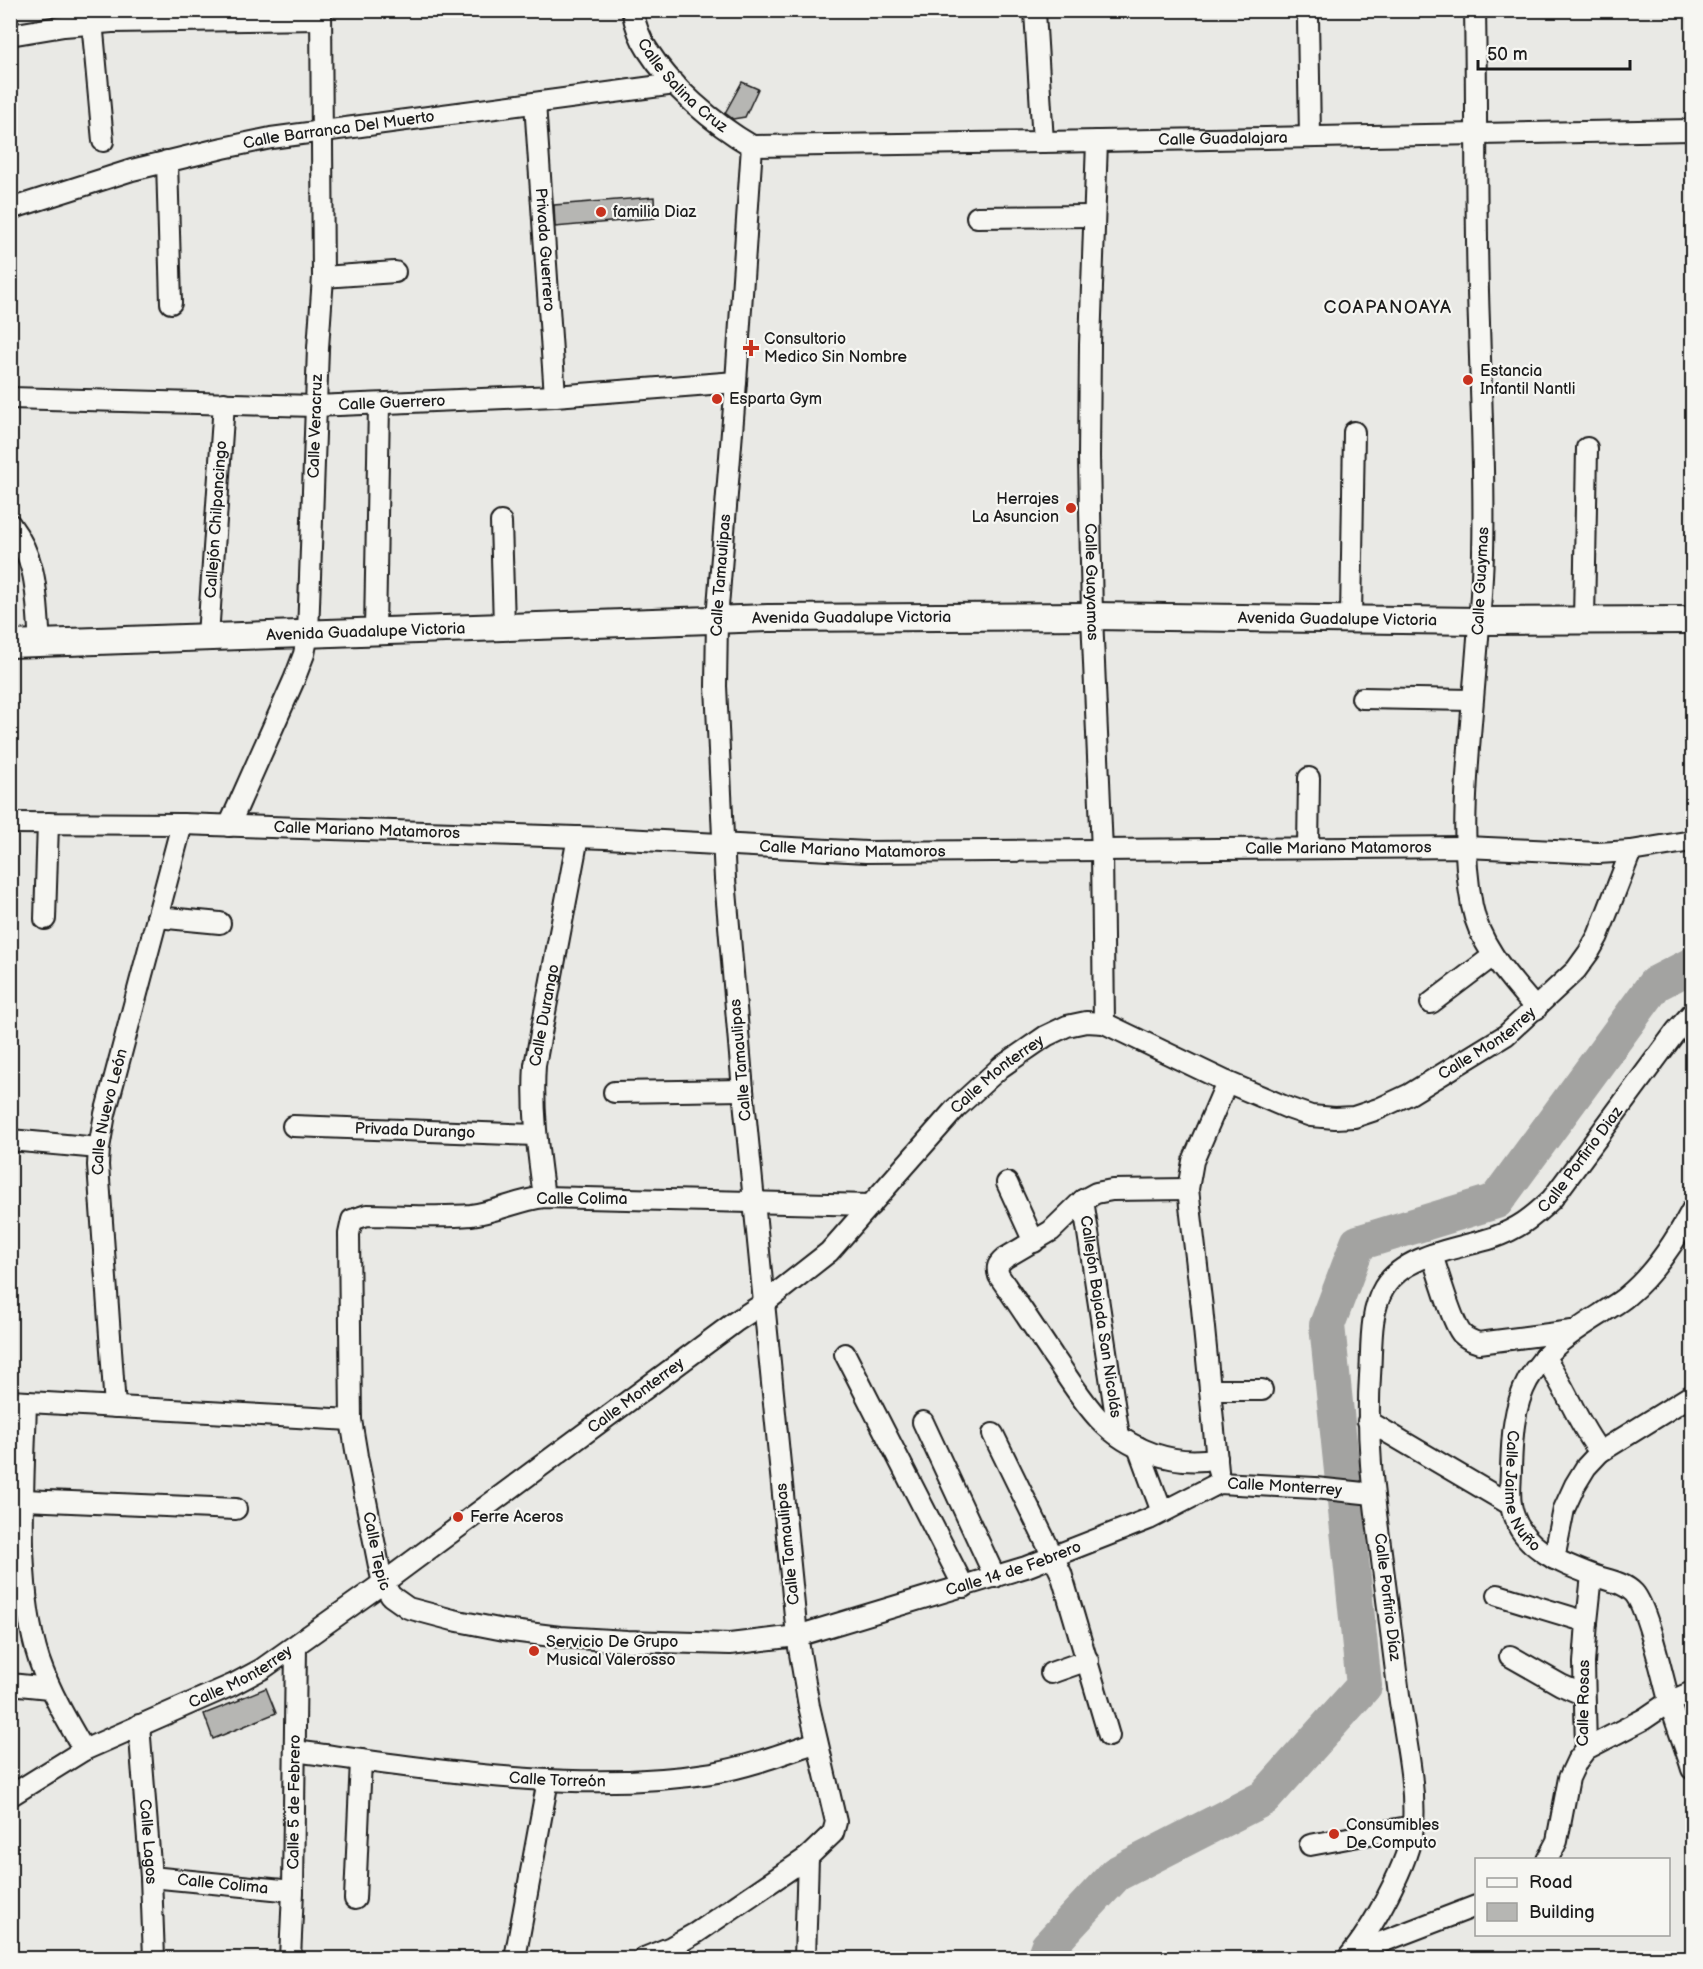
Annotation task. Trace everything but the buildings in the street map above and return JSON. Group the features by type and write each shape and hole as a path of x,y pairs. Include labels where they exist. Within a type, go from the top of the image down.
{"main road":[{"name":"Avenida Guadalupe Victoria","path":"10,644 717,619 1092,616 1480,621 1692,620"}],"street":[{"name":"Calle Salina Cruz","path":"632,10 636,29 646,48 675,84 722,127 752,146"},
{"name":"Calle Guaymas","path":"1475,10 1484,510 1480,621 1464,809 1465,847 1473,908 1480,930 1493,956 1536,1009"},
{"path":"1035,12 1043,142"},
{"path":"10,35 91,17 321,15"},
{"name":"Calle Veracruz","path":"230,826 297,672 308,634 315,406 323,277 321,15"},
{"path":"91,17 103,141"},
{"path":"1308,18 1310,137"},
{"name":"Calle Barranca Del Muerto","path":"10,209 132,170 271,138 675,84"},
{"name":"Privada Guerrero","path":"535,103 555,396"},
{"name":"Calle Guadalajara","path":"752,146 1692,130"},
{"name":"Calle Guayamas","path":"1097,141 1089,396 1092,616 1102,851 1104,1023"},
{"name":"Calle Tamaulipas","path":"644,1959 696,1933 808,1857 833,1833 836,1822 803,1677 797,1636 743,1090 723,845 716,686 717,619 752,146"},
{"path":"167,161 171,303"},
{"path":"977,217 1094,216"},
{"path":"323,277 395,272"},
{"name":"Calle Guerrero","path":"10,398 315,406 555,396 736,382"},
{"name":"Callejón Chilpancingo","path":"208,636 224,403"},
{"path":"375,631 379,404"},
{"path":"1351,618 1354,432"},
{"path":"1584,621 1587,448"},
{"path":"501,522 504,626"},
{"path":"10,524 23,541 32,562 40,643"},
{"path":"1362,698 1472,700"},
{"path":"1308,848 1309,778"},
{"name":"Calle Mariano Matamoros","path":"10,823 182,824 578,837 866,852 1465,847 1598,853 1632,851 1692,841"},
{"path":"45,919 48,823"},
{"name":"Calle Nuevo León","path":"115,1407 99,1186 99,1148 105,1114 182,824"},
{"name":"Calle Durango","path":"544,1197 535,1136 533,1095 535,1065 578,837"},
{"name":"Calle Monterrey","path":"10,1796 84,1750 232,1685 262,1669 383,1583 735,1322 764,1303 829,1252 956,1108 1001,1067 1046,1036 1067,1026 1086,1022 1104,1023 1227,1082 1311,1116 1335,1118 1354,1116 1378,1109 1430,1082 1506,1035 1576,970 1598,936 1632,851"},
{"path":"157,917 220,923"},
{"path":"1431,1003 1493,956"},
{"name":"Calle Porfirio Diaz","path":"1432,1255 1493,1237 1532,1218 1552,1199 1692,1013"},
{"name":"Calle Monterrey","path":"1227,1082 1193,1161 1188,1189 1220,1483 1315,1488 1373,1494"},
{"path":"614,1092 743,1090"},
{"name":"Privada Durango","path":"293,1126 535,1136"},
{"path":"10,1140 99,1148"},
{"path":"1007,1183 1034,1242"},
{"name":"Calle Monterrey","path":"1188,1189 1112,1190 1096,1193 1083,1200 1051,1231 999,1263 997,1269 999,1276 1081,1397 1100,1420 1119,1436 1138,1447 1172,1459 1217,1458"},
{"name":"Calle Colima","path":"351,1420 349,1234 352,1220 367,1215 471,1215 526,1199 544,1197 871,1205"},
{"name":"Callejón Bajada San Nicolás","path":"1083,1200 1119,1436"},
{"name":"Calle Jaime Nuño","path":"1692,1210 1670,1249 1644,1281 1625,1298 1557,1343 1527,1382 1515,1419 1512,1438 1511,1505 1523,1533 1536,1548 1554,1559 1621,1584 1633,1592 1640,1602 1669,1702 1692,1769"},
{"path":"1432,1255 1455,1320 1461,1333 1469,1340 1479,1343 1574,1331"},
{"name":"Calle Porfirio Díaz","path":"1350,1956 1385,1901 1400,1871 1413,1826 1410,1765 1373,1494 1369,1448 1369,1389 1375,1306 1384,1287 1394,1275 1406,1266 1432,1255"},
{"path":"845,1354 964,1587"},
{"path":"1544,1357 1559,1380 1577,1418 1600,1452"},
{"path":"1210,1390 1262,1390"},
{"path":"1554,1559 1564,1509 1586,1467 1600,1452 1692,1395"},
{"path":"84,1750 49,1688 39,1658 26,1587 18,1401 351,1420"},
{"name":"Calle Tepic","path":"351,1420 383,1583 391,1596 408,1608 504,1630 560,1637 686,1644 730,1644 797,1636"},
{"path":"1368,1421 1511,1505"},
{"path":"923,1422 995,1577"},
{"path":"993,1434 1053,1556 1068,1593 1109,1736"},
{"path":"1138,1447 1162,1512"},
{"name":"Calle 14 de Febrero","path":"797,1636 995,1577 1149,1519 1220,1483"},
{"path":"24,1500 236,1509"},
{"name":"Calle Rosas","path":"1548,1858 1557,1840 1569,1778 1586,1749 1584,1695 1587,1622 1592,1575"},
{"path":"1498,1595 1587,1622"},
{"name":"Calle 5 de Febrero","path":"290,1959 296,1646"},
{"path":"1510,1656 1561,1685 1584,1695"},
{"path":"1051,1673 1088,1660"},
{"path":"10,1684 49,1688"},
{"path":"1586,1749 1644,1719 1669,1702 1692,1692"},
{"name":"Calle Lagos","path":"139,1725 151,1877 154,1959"},
{"name":"Calle Torreón","path":"295,1751 548,1780 618,1781 673,1779 748,1765 817,1742"},
{"path":"355,1899 361,1760"},
{"path":"515,1959 548,1780"},
{"path":"1310,1845 1413,1826"},
{"path":"805,1959 808,1857"},
{"name":"Calle Colima","path":"151,1877 293,1891"},
{"path":"1350,1956 1475,1906"}],"waterway":[{"path":"1044,1958 1048,1947 1116,1874 1264,1798 1364,1686 1327,1325 1358,1243 1496,1201 1655,984 1692,965"}],"place":[{"name":"familia Diaz","path":"601,212"},
{"name":"Consultorio Medico Sin Nombre","path":"751,348"},
{"name":"Estancia Infantil Nantli","path":"1468,380"},
{"name":"Esparta Gym","path":"717,399"},
{"name":"Herrajes La Asuncion","path":"1071,508"},
{"name":"Ferre Aceros","path":"458,1517"},
{"name":"Servicio De Grupo Musical Valerosso","path":"534,1651"},
{"name":"Consumibles De Computo","path":"1334,1834"}],"district":[{"name":"COAPANOAYA","path":"1388,307"}]}
